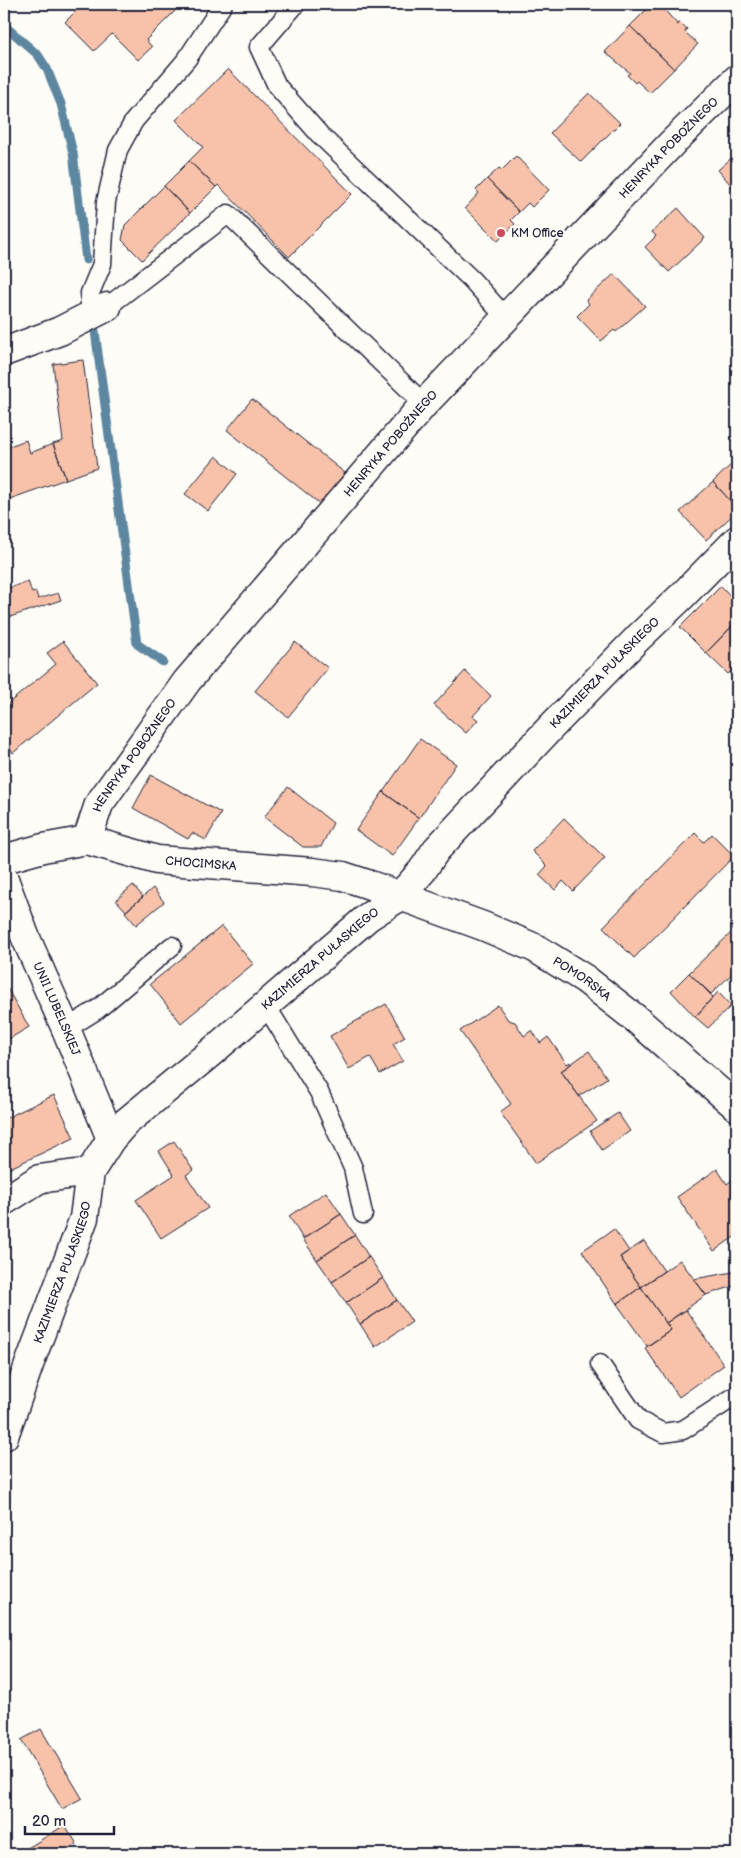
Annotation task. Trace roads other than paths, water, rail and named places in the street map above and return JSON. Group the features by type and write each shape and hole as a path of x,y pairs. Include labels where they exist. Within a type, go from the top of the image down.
{"street":[{"name":"HENRYKA POBOŻNEGO","path":"88,840 99,804 186,681 424,404 672,143 737,79"},
{"path":"4,352 60,331 99,311"},
{"name":"KAZIMIERZA PUŁASKIEGO","path":"4,1436 84,1218 90,1172 111,1139 125,1123 208,1055 368,917 399,897 422,872 436,850 552,726 737,540"},
{"name":"CHOCIMSKA","path":"4,859 43,848 88,840 157,860 343,876 399,897"},
{"name":"UNII LUBELSKIEJ","path":"4,879 25,936 111,1139"},
{"name":"POMORSKA","path":"399,897 440,909 535,948 585,979 636,1019 737,1108"},
{"path":"4,1201 39,1180 90,1172"}],"lane":[{"path":"223,4 187,59 134,121 118,150 106,202 102,264 90,292 99,311 228,214 424,404"},
{"path":"296,4 259,47 276,86 320,135 472,280 506,318"},
{"path":"66,1029 98,1009 172,946"},
{"path":"266,1004 319,1092 353,1168 363,1214"},
{"path":"600,1364 638,1420 663,1433 684,1430 737,1395"}],"waterway":[{"path":"4,25 38,55 47,69 61,104 73,153 86,260"},
{"path":"95,331 137,644 163,662"}],"place":[{"name":"KM Office","path":"501,233"}]}
